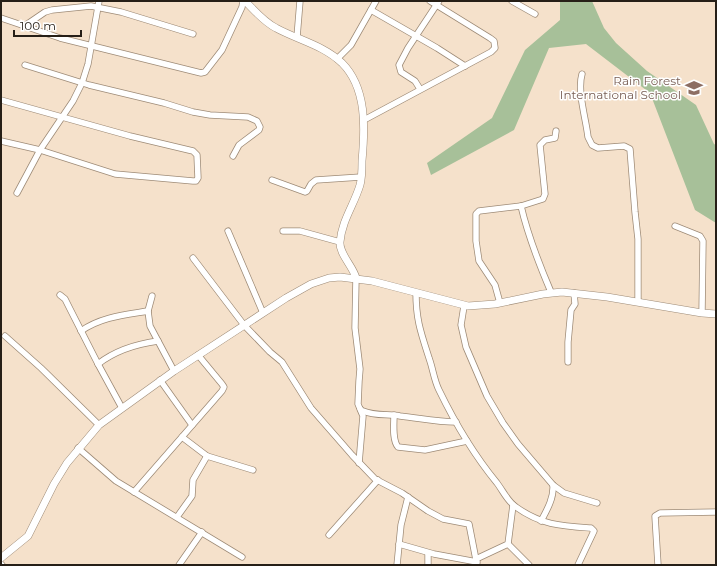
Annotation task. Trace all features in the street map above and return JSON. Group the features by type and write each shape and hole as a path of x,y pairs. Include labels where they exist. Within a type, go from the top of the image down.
{"street":[{"path":"243,1 261,18 274,27 328,51 355,79 359,90 364,120 364,148 361,177 360,185 344,221 340,242 340,247 356,278 355,328 360,369 358,404 363,416 359,462"},
{"path":"1,18 26,25 52,35 203,73 222,50 242,7 243,1"},
{"path":"297,37 300,1"},
{"path":"337,59 351,45 376,1"},
{"path":"364,120 494,50 496,46 494,41 438,3 430,1"},
{"path":"512,1 535,14"},
{"path":"420,89 415,81 401,72 399,68 400,63 438,3"},
{"path":"17,193 40,150 82,83 92,45 99,4"},
{"path":"26,25 45,12 99,4 193,34"},
{"path":"371,10 465,66"},
{"path":"25,65 109,91 164,103 193,112 221,116 243,116 257,121 260,126 259,130 239,145 233,156"},
{"path":"582,74 582,95 588,137 591,142 598,148 624,146 630,149 634,212 638,239 638,302"},
{"path":"1,100 138,138 193,151 198,155 197,179 193,181 173,180 115,174 40,150 1,141"},
{"path":"500,303 495,285 479,261 475,217 479,211 521,206 541,200 544,197 540,145 545,140 555,138 556,131"},
{"path":"272,180 305,192 316,180 361,177"},
{"path":"521,206 532,246 551,292"},
{"path":"675,226 700,236 703,241 702,313"},
{"path":"228,231 263,313"},
{"path":"283,231 300,232 340,242"},
{"path":"193,258 244,325 270,352 282,362 311,408 359,462 378,480 408,497 428,511 449,521 469,524 477,562"},
{"path":"1,558 28,536 54,484 67,463 78,448 99,425 174,370 286,298 323,280 340,277 372,280 464,306 500,303 551,292 574,293 716,314"},
{"path":"416,293 416,312 420,331 439,391 467,441 485,469 501,487 514,506 549,524 565,527 591,528 594,531 578,565"},
{"path":"568,362 567,345 571,310 575,304 574,293"},
{"path":"60,295 65,299 122,408"},
{"path":"152,296 148,311 150,326 174,370"},
{"path":"464,306 461,325 466,347 487,396 503,423 518,444 552,485 564,493 597,503"},
{"path":"82,331 91,324 112,317 148,311"},
{"path":"5,336 41,368 99,425"},
{"path":"98,364 123,349 158,341"},
{"path":"134,492 224,387 198,355"},
{"path":"160,380 192,425"},
{"path":"360,409 364,412 433,421 456,422"},
{"path":"394,415 395,445 401,448 425,450 467,441"},
{"path":"182,437 207,456 253,470"},
{"path":"78,448 116,481 177,516 242,557"},
{"path":"177,516 192,496 193,480 207,456"},
{"path":"329,535 378,480"},
{"path":"542,521 554,492 552,485"},
{"path":"397,565 401,525 408,497"},
{"path":"508,544 514,506"},
{"path":"658,565 655,516 660,513 716,512"},
{"path":"179,565 202,532"},
{"path":"398,544 428,553 477,562 508,544"},
{"path":"508,544 529,565"},
{"path":"428,553 428,565"}],"green space":[{"path":"560,1 592,1 604,28 616,43 647,71 696,105 714,144 716,145 716,223 695,210 650,93 586,44 549,48 514,130 431,175 427,163 492,118 525,50 560,20"}],"place":[{"name":"Rain Forest International School","path":"694,88"}]}
